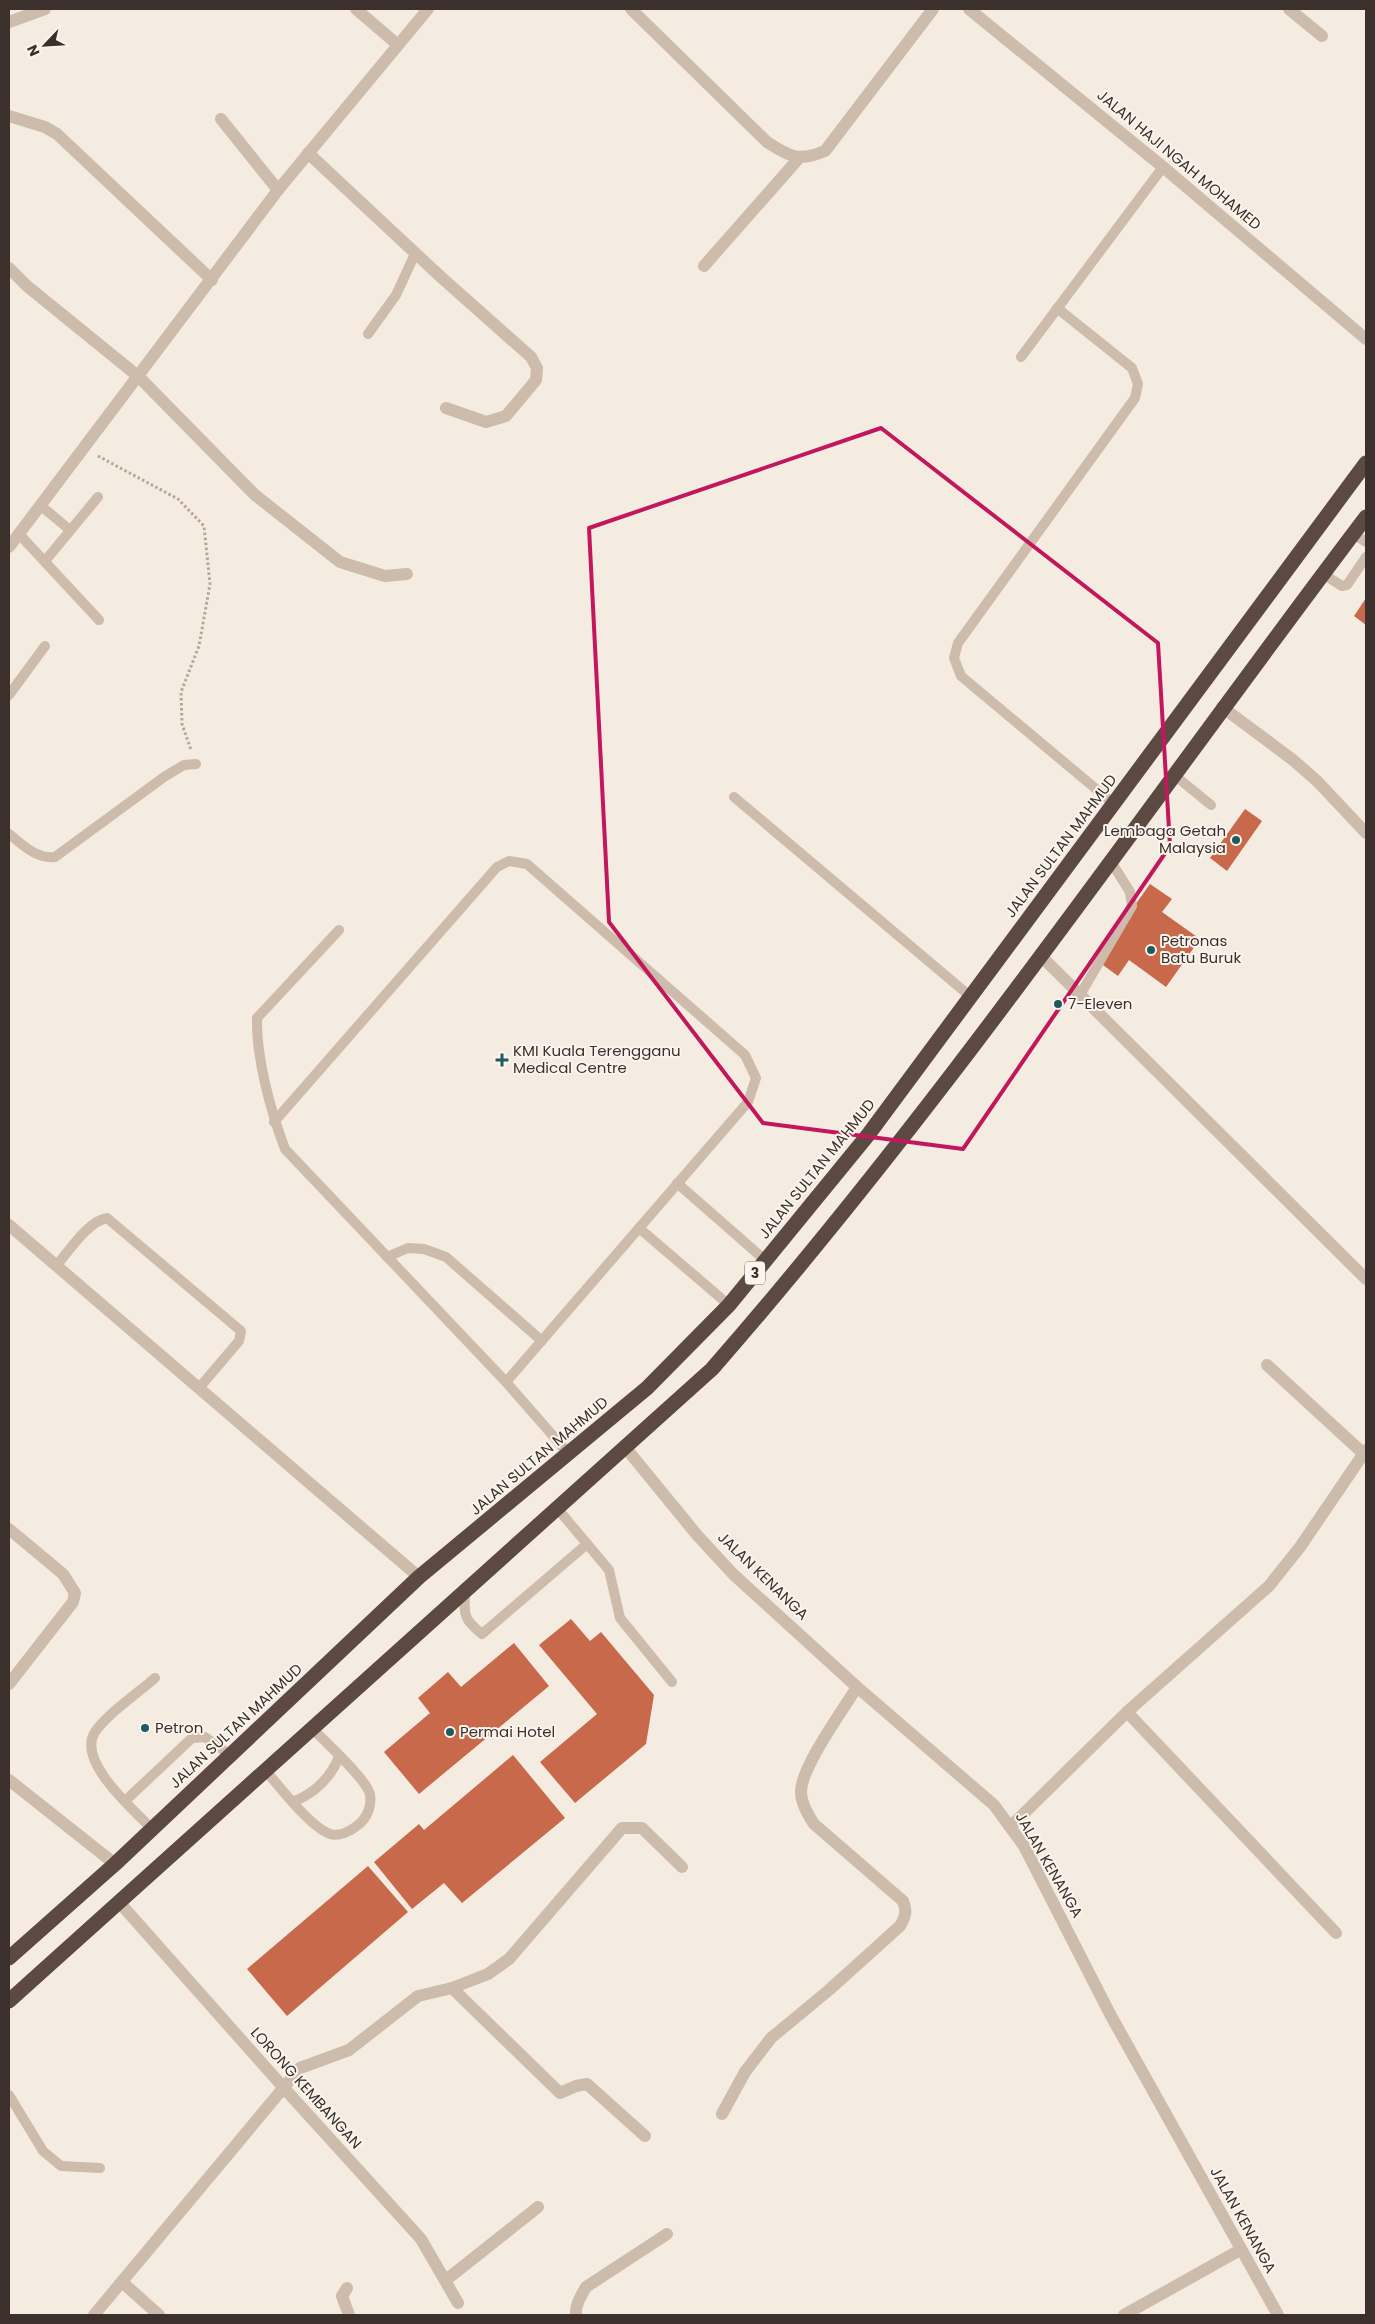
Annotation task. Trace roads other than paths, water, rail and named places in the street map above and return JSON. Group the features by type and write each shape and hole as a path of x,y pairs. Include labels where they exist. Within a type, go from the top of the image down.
{"highway":[{"name":"JALAN SULTAN MAHMUD","path":"9,1958 115,1864 419,1577 647,1388 728,1305 868,1135 1366,463"},
{"name":"3","path":"9,2001 712,1368 790,1279 890,1154 1040,956 1222,707 1366,517"}],"street":[{"path":"9,22 45,9"},
{"path":"356,9 398,45"},
{"path":"9,547 14,531 41,506 278,190 428,9"},
{"path":"630,9 767,142 783,152 799,158 810,157 825,151 934,9"},
{"path":"1289,9 1322,36"},
{"name":"JALAN HAJI NGAH MOHAMED","path":"972,10 1163,167 1366,339"},
{"path":"9,116 45,127 57,134 212,280"},
{"path":"221,119 278,190"},
{"path":"308,153 415,254 531,357 537,368 536,380 506,416 486,422 446,408"},
{"path":"704,266 799,158"},
{"path":"9,268 26,286 139,377 255,495 340,562 385,576 407,574"},
{"path":"1222,707 1293,760 1317,781 1366,833"},
{"path":"1040,956 1366,1279"},
{"path":"9,1225 419,1577"},
{"path":"1011,1826 1127,1712 1269,1586 1300,1547 1365,1453 1267,1365"},
{"name":"JALAN KENANGA","path":"626,1446 697,1535 733,1574 857,1687 994,1805 1011,1826 1024,1846 1110,2014 1240,2250 1278,2315"},
{"path":"9,1529 63,1574 75,1593 73,1602 9,1684"},
{"path":"722,2114 745,2072 771,2038 829,1990 900,1926 905,1918 906,1910 903,1901 814,1824 807,1813 801,1793 805,1772 857,1687"},
{"path":"1127,1712 1336,1933"},
{"path":"9,1780 115,1864"},
{"path":"94,2315 300,2068 349,2050 418,1996 452,1988 488,1974 509,1959 622,1828 642,1828 682,1867"},
{"name":"LORONG KEMBANGAN","path":"119,1902 421,2239 458,2303"},
{"path":"452,1988 560,2093 576,2086 587,2084 645,2136"},
{"path":"446,2280 538,2207"},
{"path":"576,2315 575,2310 586,2287 667,2234"},
{"path":"1124,2315 1240,2250"},
{"path":"122,2282 159,2315"},
{"path":"348,2288 342,2296 349,2315"}],"lane":[{"path":"1021,357 1163,167"},
{"path":"368,334 396,295 415,254"},
{"path":"1057,308 1132,368 1138,384 1136,398 958,643 954,658 961,676 1114,804"},
{"path":"45,561 98,497"},
{"path":"41,506 70,530"},
{"path":"14,531 45,561 98,620"},
{"path":"1353,534 1366,542"},
{"path":"1323,574 1342,586 1347,585 1366,556"},
{"path":"9,695 45,646"},
{"path":"9,834 37,855 46,858 55,857 164,777 184,765 196,764"},
{"path":"1173,774 1211,805"},
{"path":"734,797 971,997"},
{"path":"1080,995 1132,906 1130,892 1110,860"},
{"path":"274,1122 497,867 509,861 527,864 745,1055 756,1078 748,1102 506,1382"},
{"path":"338,930 257,1018 256,1037 274,1122 285,1149 506,1382 569,1454"},
{"path":"677,1184 766,1261"},
{"path":"56,1266 93,1224 99,1219 107,1218 241,1330 239,1341 199,1388"},
{"path":"639,1228 728,1305"},
{"path":"387,1257 408,1248 424,1249 446,1257 542,1340"},
{"path":"557,1508 609,1570 620,1618 672,1682"},
{"path":"465,1591 464,1613 467,1623 482,1634 587,1544"},
{"path":"152,1829 125,1801 96,1766 92,1747 94,1734 102,1724 155,1678"},
{"path":"265,1770 293,1802 323,1831 332,1835 343,1834 363,1821 368,1812 370,1794 362,1780 313,1728"},
{"path":"125,1801 192,1738 205,1737 230,1755"},
{"path":"293,1802 309,1794 323,1783 331,1774 339,1757"},
{"path":"9,2095 42,2151 61,2166 100,2168"}],"place":[{"name":"Lembaga Getah Malaysia","path":"1236,840"},
{"name":"Petronas Batu Buruk","path":"1151,950"},
{"name":"7-Eleven","path":"1058,1004"},
{"name":"KMI Kuala Terengganu Medical Centre","path":"502,1060"},
{"name":"Petron","path":"145,1728"},
{"name":"Permai Hotel","path":"450,1732"}]}
